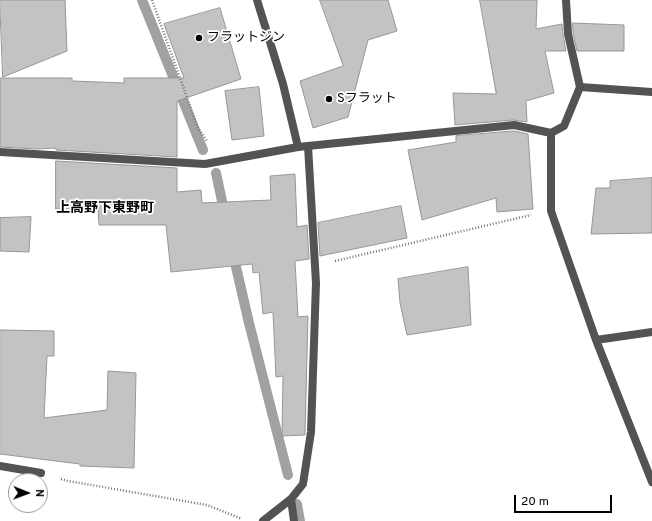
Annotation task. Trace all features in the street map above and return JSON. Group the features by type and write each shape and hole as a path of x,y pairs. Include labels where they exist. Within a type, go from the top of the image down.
{"street":[{"path":"256,0 283,84 298,147"},
{"path":"0,152 205,164 298,147 514,125 551,133 564,126 580,87 568,34 566,0"},
{"path":"580,87 652,92"},
{"path":"551,133 551,211 596,340 652,482"},
{"path":"263,521 291,499 302,484 310,432 316,266 308,146"},
{"path":"596,340 652,332"},
{"path":"0,466 41,472"},
{"path":"291,499 294,521"}],"path":[{"path":"152,0 198,128 220,162"},
{"path":"316,266 522,216 551,211"},
{"path":"41,472 68,482 207,505 246,521"}],"building":[{"path":"0,0 65,0 67,51 3,77"},
{"path":"320,0 388,0 397,31 368,40 348,117 313,128 300,81 343,66"},
{"path":"480,0 537,0 536,29 562,24 566,51 545,51 554,93 526,101 527,122 513,120 455,125 453,93 496,94"},
{"path":"220,8 241,79 177,101 177,157 56,150 56,148 37,149 0,147 0,78 72,78 72,81 124,83 124,78 184,78 164,24"},
{"path":"573,23 624,25 624,51 577,51 573,33"},
{"path":"259,87 264,136 232,140 225,91"},
{"path":"514,131 528,134 533,209 497,212 496,198 422,220 408,150 456,142 456,136"},
{"path":"56,161 177,168 177,192 201,190 202,203 271,200 270,176 295,174 297,227 307,225 309,259 295,261 298,317 308,316 305,435 282,436 283,376 276,377 273,312 263,314 259,272 253,273 252,264 171,272 166,225 99,225 98,209 56,209"},
{"path":"652,178 652,233 591,234 596,188 610,188 610,181"},
{"path":"401,206 407,238 320,256 318,223"},
{"path":"31,217 29,252 0,251 0,218"},
{"path":"468,267 471,325 407,335 400,303 398,279"},
{"path":"0,330 54,331 54,356 47,356 44,418 107,410 108,371 136,373 134,468 80,466 80,464 0,454"}],"waterway":[{"path":"142,0 203,150"},
{"path":"216,173 225,215"},
{"path":"233,254 288,475"},
{"path":"297,504 300,521"}],"place":[{"name":"フラットジン","path":"199,38"},
{"name":"Sフラット","path":"329,99"}],"district":[{"name":"上高野下東野町","path":"105,209"}]}
